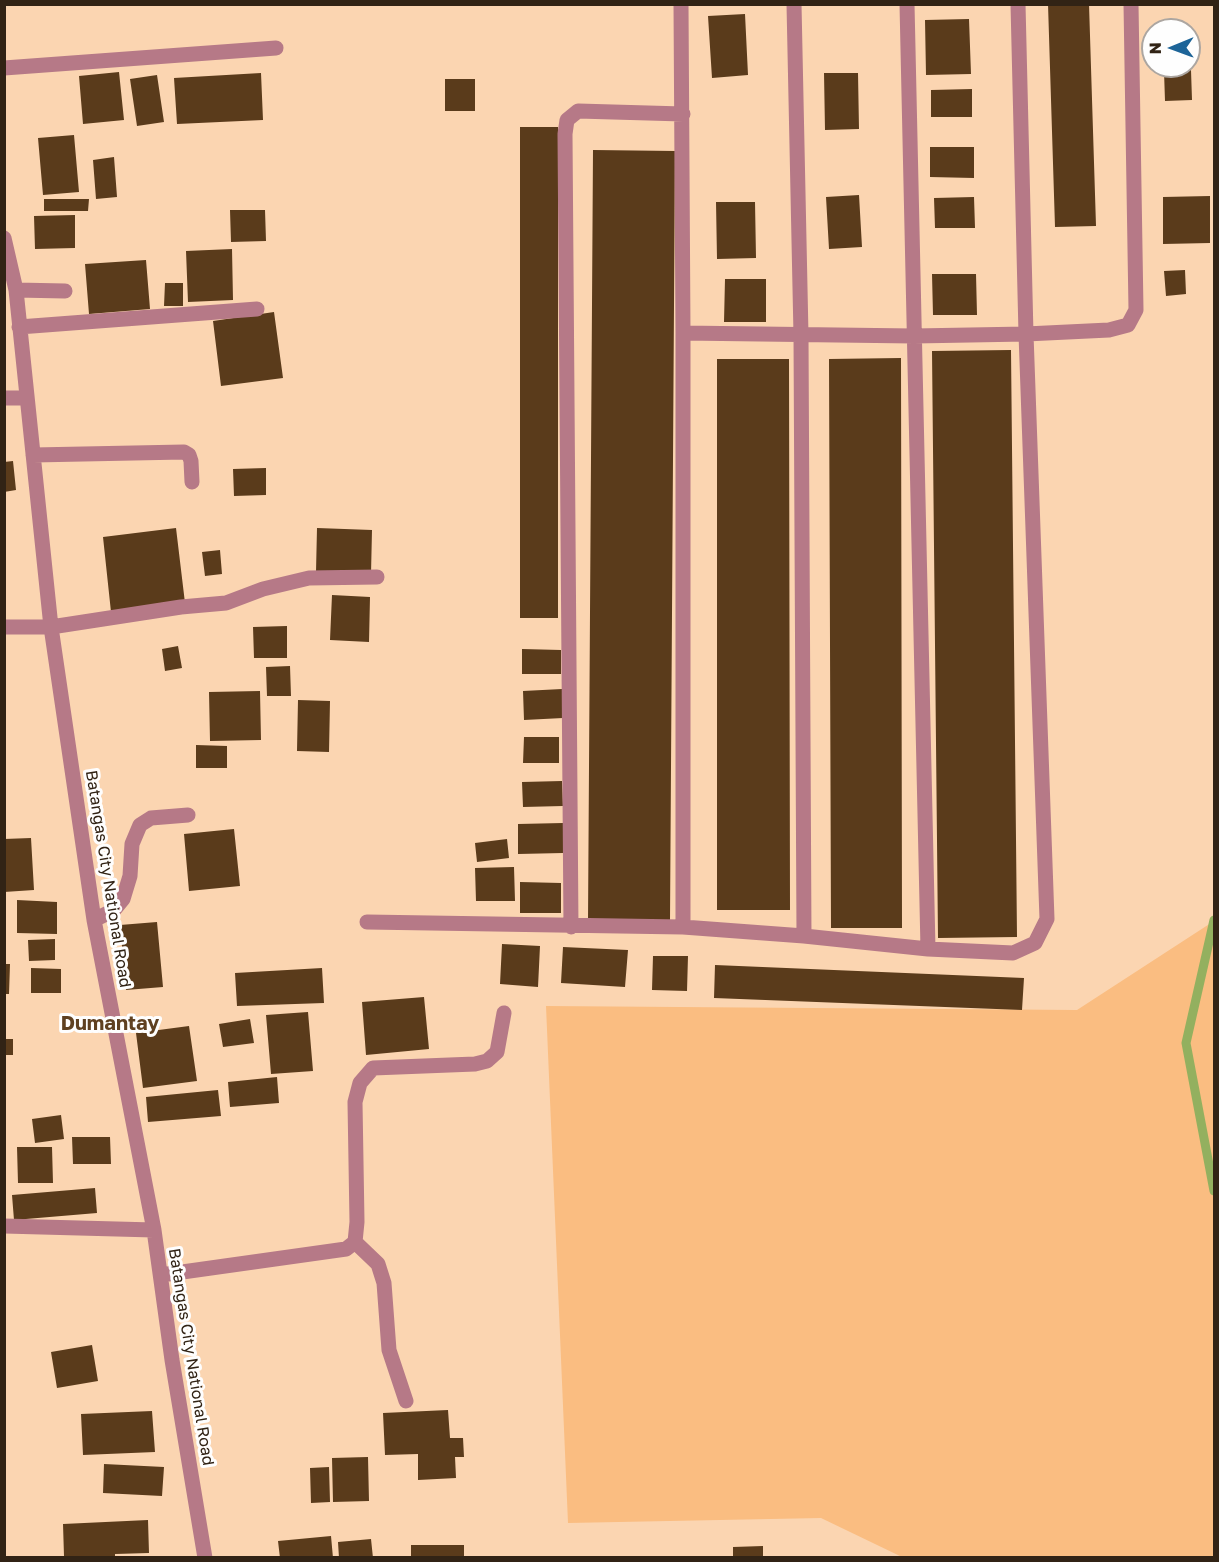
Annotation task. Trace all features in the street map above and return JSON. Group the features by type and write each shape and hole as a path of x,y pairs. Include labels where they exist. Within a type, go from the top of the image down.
{"street":[{"path":"681,4 683,927"},
{"path":"794,4 801,335 804,936"},
{"path":"907,4 928,949"},
{"path":"367,922 683,927 804,936 928,949 1013,953 1035,943 1047,919 1026,334 1018,4"},
{"path":"683,333 914,336 1026,334 1109,330 1128,325 1136,310 1131,4"},
{"path":"4,68 276,48"},
{"path":"570,927 565,134 567,120 578,111 683,114"},
{"name":"Batangas City National Road","path":"4,238 16,290 51,627 94,920 154,1230 172,1360 204,1557"},
{"path":"16,290 65,291"},
{"path":"19,327 257,309"},
{"path":"4,398 26,398"},
{"path":"33,455 184,452 189,455 191,461 192,482"},
{"path":"4,627 51,627 181,607 226,603 263,589 309,578 377,577"},
{"path":"94,920 114,910 123,899 130,876 132,844 140,825 151,818 188,815"},
{"path":"161,1275 346,1249 355,1242 357,1222 355,1102 360,1083 373,1068 475,1064 488,1061 497,1052 504,1013"},
{"path":"4,1226 154,1230"},
{"path":"355,1242 378,1264 384,1283 389,1350 406,1401"}],"shaded area":[{"path":"1214,921 1214,1557 902,1557 821,1518 568,1523 546,1006 1077,1010"}],"building":[{"path":"1048,4 1089,4 1096,226 1055,227"},
{"path":"745,14 748,75 712,78 708,16"},
{"path":"969,19 971,74 926,75 925,20"},
{"path":"119,72 124,120 83,124 79,76"},
{"path":"261,73 263,120 177,124 174,78"},
{"path":"824,73 858,73 859,129 825,130"},
{"path":"157,75 164,122 137,126 130,79"},
{"path":"1164,78 1191,78 1192,100 1165,101"},
{"path":"445,79 475,79 475,111 445,111"},
{"path":"972,89 972,117 931,117 931,90"},
{"path":"520,127 558,127 558,618 520,618"},
{"path":"74,135 79,192 43,195 38,138"},
{"path":"930,147 974,147 974,178 930,177"},
{"path":"593,150 675,151 670,920 588,920"},
{"path":"114,157 117,197 96,199 93,160"},
{"path":"859,195 862,247 829,249 826,197"},
{"path":"1210,196 1210,243 1163,244 1163,197"},
{"path":"974,197 975,228 935,228 934,198"},
{"path":"44,199 89,199 88,211 44,211"},
{"path":"716,202 755,202 756,258 717,259"},
{"path":"230,210 265,210 266,241 231,242"},
{"path":"75,215 75,248 35,249 34,216"},
{"path":"232,249 233,300 188,302 186,251"},
{"path":"146,260 150,309 89,314 85,264"},
{"path":"1185,270 1186,294 1166,296 1164,271"},
{"path":"932,274 976,274 977,315 933,315"},
{"path":"725,279 766,279 766,322 724,322"},
{"path":"165,283 183,283 183,306 164,306"},
{"path":"274,312 283,378 221,386 213,321"},
{"path":"1011,350 1017,937 938,938 932,351"},
{"path":"901,358 902,928 831,928 829,359"},
{"path":"717,359 789,359 790,910 717,910"},
{"path":"13,461 16,490 4,492 4,462"},
{"path":"266,468 266,495 234,496 233,469"},
{"path":"176,528 185,603 111,612 103,537"},
{"path":"317,528 372,530 371,574 316,572"},
{"path":"220,550 222,574 205,576 202,552"},
{"path":"332,595 370,597 369,642 330,640"},
{"path":"287,626 287,658 254,658 253,627"},
{"path":"178,646 182,668 165,671 162,649"},
{"path":"522,649 561,650 561,674 522,674"},
{"path":"290,666 291,696 267,696 266,667"},
{"path":"562,689 563,718 524,720 523,691"},
{"path":"260,691 261,740 210,741 209,692"},
{"path":"298,700 330,701 329,752 297,751"},
{"path":"524,737 559,737 559,763 523,763"},
{"path":"196,745 227,746 227,768 196,768"},
{"path":"562,781 563,806 523,807 522,782"},
{"path":"563,823 563,853 518,854 518,824"},
{"path":"234,829 240,886 189,891 184,834"},
{"path":"31,838 34,890 4,892 4,839"},
{"path":"507,839 509,858 477,862 475,843"},
{"path":"514,867 515,901 476,901 475,868"},
{"path":"520,882 561,883 561,913 520,913"},
{"path":"17,900 57,902 57,934 17,933"},
{"path":"157,922 163,987 126,990 120,925"},
{"path":"55,939 55,960 29,961 28,940"},
{"path":"502,944 540,946 538,987 500,984"},
{"path":"563,947 628,950 625,987 561,983"},
{"path":"653,956 688,956 687,991 652,990"},
{"path":"4,964 10,964 9,994 4,994"},
{"path":"715,965 1024,978 1022,1010 714,998"},
{"path":"31,968 61,969 61,993 31,993"},
{"path":"322,968 324,1003 237,1006 235,973"},
{"path":"424,997 429,1049 366,1055 362,1002"},
{"path":"308,1012 313,1071 271,1074 266,1015"},
{"path":"250,1019 254,1043 223,1047 219,1024"},
{"path":"189,1026 197,1081 143,1088 136,1033"},
{"path":"4,1039 13,1039 13,1055 4,1055"},
{"path":"277,1077 279,1103 230,1107 228,1082"},
{"path":"218,1090 221,1116 148,1122 146,1097"},
{"path":"61,1115 64,1139 35,1143 32,1119"},
{"path":"72,1137 110,1137 111,1164 73,1164"},
{"path":"17,1147 52,1147 53,1183 18,1183"},
{"path":"95,1188 97,1213 14,1220 12,1195"},
{"path":"92,1345 98,1381 57,1388 51,1352"},
{"path":"448,1410 450,1438 463,1438 464,1457 455,1457 456,1478 418,1480 418,1454 385,1455 383,1413"},
{"path":"152,1411 155,1452 83,1455 81,1414"},
{"path":"368,1457 369,1501 333,1502 332,1458"},
{"path":"104,1464 164,1467 162,1496 103,1493"},
{"path":"329,1467 330,1502 311,1503 310,1468"},
{"path":"148,1520 149,1553 115,1554 115,1558 64,1556 63,1524"},
{"path":"331,1536 333,1558 280,1558 278,1541"},
{"path":"371,1539 373,1558 339,1558 338,1542"},
{"path":"411,1545 464,1545 464,1558 411,1558"},
{"path":"763,1546 763,1558 733,1558 733,1547"}],"waterway":[{"path":"1214,920 1186,1043 1214,1191"}],"district":[{"name":"Dumantay","path":"110,1024"}]}
